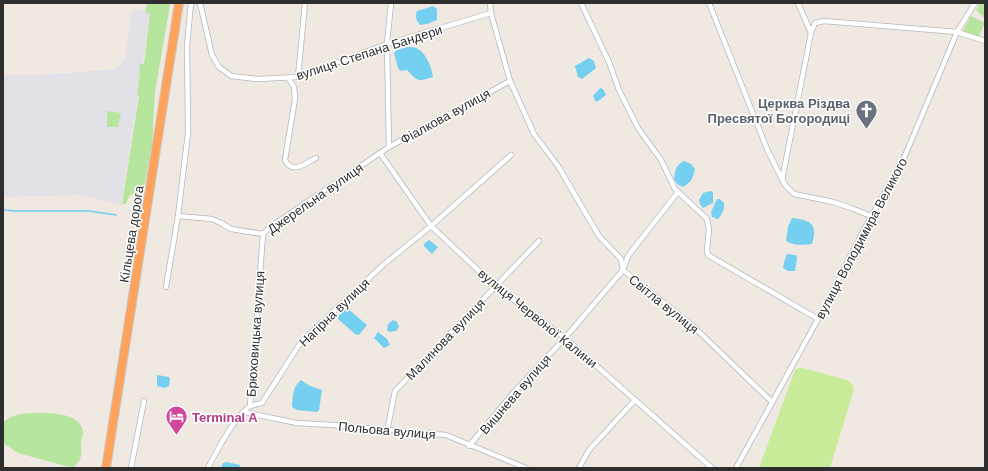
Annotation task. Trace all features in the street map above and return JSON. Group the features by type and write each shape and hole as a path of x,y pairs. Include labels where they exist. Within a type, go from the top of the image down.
{"highway":[{"name":"Кільцева дорога","path":"106,468 179,3"}],"street":[{"path":"166,287 178,216 188,134 187,45 191,3"},
{"name":"вулиця Степана Бандери","path":"200,3 212,55 219,67 231,76 257,79 298,77 387,44 491,13"},
{"path":"298,77 305,3"},
{"path":"390,146 387,44 391,3"},
{"name":"Світла вулиця","path":"492,3 491,13 510,81 534,134 558,166 599,236 621,258 623,270 693,326 772,402"},
{"path":"581,3 609,62 619,90 638,128 662,160 675,189 707,219 709,229 708,255 818,319"},
{"path":"709,3 767,149 785,185 794,194 839,204 871,216"},
{"path":"798,3 811,33"},
{"name":"вулиця Володимира Великого","path":"736,468 818,319 871,216 904,158 957,32 975,3"},
{"path":"782,180 811,33 815,23 824,21 957,32 985,41"},
{"path":"289,78 294,87 295,99 285,160 286,163 292,168 297,168 316,158"},
{"name":"Фіалкова вулиця","path":"380,153 390,146 510,81"},
{"name":"Джерельна вулиця","path":"178,216 212,219 231,229 263,234 270,226 380,153"},
{"name":"вулиця Червоної Калини","path":"380,153 431,226 495,286 565,338 712,468"},
{"name":"Нагірна вулиця","path":"250,406 262,403 301,342 382,265 431,226 511,155"},
{"name":"Вишнева вулиця","path":"469,446 514,392 565,338 623,270 628,256 678,192"},
{"name":"Брюховицька вулиця","path":"208,468 218,449 243,412 250,406 263,234"},
{"name":"Малинова вулиця","path":"387,431 395,391 539,241"},
{"path":"131,468 144,400"},
{"path":"579,468 589,450 635,400"},
{"name":"Польова вулиця","path":"243,412 291,422 446,435 469,446 526,468"}],"shaded area":[{"path":"132,9 150,11 121,205 80,195 3,197 3,75 40,75 117,69 125,60"}],"green space":[{"path":"147,3 169,3 170,5 155,92 152,146 143,194 132,194 126,204 122,204 139,96 137,95 139,70 140,64 144,64 150,14 145,12"},
{"path":"980,3 985,3 985,18 976,10"},
{"path":"971,16 985,23 978,37 963,31"},
{"path":"107,111 121,113 118,127 107,127"},
{"path":"799,368 847,380 852,384 854,389 830,468 759,468 795,370"},
{"path":"20,414 57,414 75,419 80,425 83,435 81,441 81,455 74,467 65,466 18,453 3,443 3,422"}],"water":[{"path":"433,6 437,9 437,20 420,25 416,18 417,11"},
{"path":"408,47 417,48 424,54 430,65 433,77 418,80 407,70 401,71 398,68 394,53 397,50"},
{"path":"589,58 594,61 596,68 582,79 578,77 575,66"},
{"path":"600,88 603,89 606,95 596,102 593,96"},
{"path":"684,161 691,164 695,169 691,180 683,187 677,184 674,179 676,168"},
{"path":"710,191 713,192 713,203 703,208 699,200 703,193"},
{"path":"717,199 720,199 724,203 723,211 718,219 712,217 711,212"},
{"path":"792,218 804,220 811,224 814,232 812,244 802,245 789,243 786,241 788,227"},
{"path":"429,240 438,247 432,254 424,246 424,244"},
{"path":"787,254 796,255 795,271 788,271 783,268"},
{"path":"347,308 367,325 359,335 355,334 338,319 338,316"},
{"path":"393,320 397,322 399,327 396,331 389,332 387,330 388,324"},
{"path":"378,332 387,339 390,345 384,348 374,338"},
{"path":"157,375 169,377 169,386 165,388 157,386"},
{"path":"301,380 310,386 322,390 319,410 317,412 297,410 292,407 294,389"},
{"path":"226,462 240,465 240,468 221,468 223,463"}],"waterway":[{"path":"3,210 89,211 116,215"}],"place":[{"name":"Церква Різдва Пресвятої Богородиці","path":"866,130"},
{"name":"Terminal A","path":"176,436"}]}
